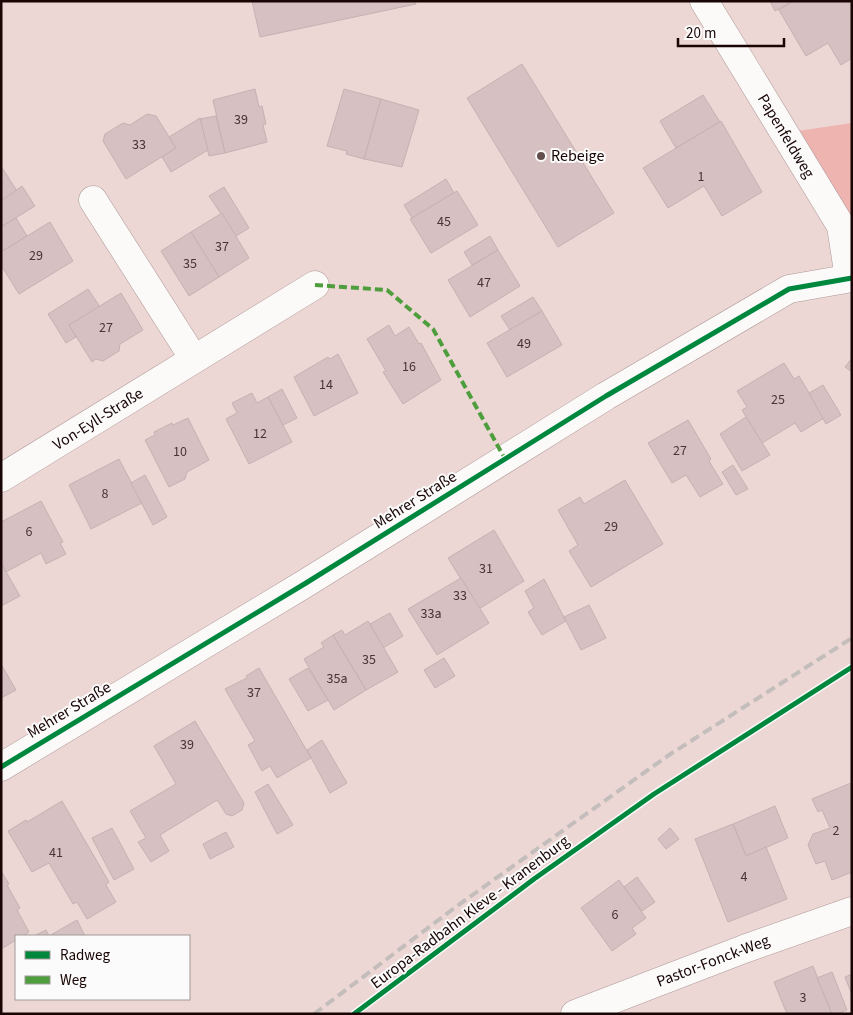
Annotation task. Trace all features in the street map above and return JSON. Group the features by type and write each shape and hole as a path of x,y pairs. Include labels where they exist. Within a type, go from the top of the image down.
{"street":[{"name":"Papenfeldweg","path":"704,1 841,226 850,278"},
{"path":"93,200 194,359"},
{"name":"Mehrer Straße","path":"1,767 306,583 606,396 789,289 850,278"},
{"name":"Von-Eyll-Straße","path":"1,478 315,285"},
{"name":"Pastor-Fonck-Weg","path":"575,1014 744,949 852,911"}],"shaded area":[{"path":"852,123 852,226 784,133"}],"building":[{"path":"252,1 415,1 416,4 260,37"},
{"path":"770,1 793,1 775,11"},
{"path":"793,1 848,1 852,7 852,58 841,65 828,43 806,56 779,10"},
{"name":"Rebeige","path":"522,64 614,213 558,247 467,98"},
{"path":"255,89 259,107 262,106 266,124 263,125 267,142 225,153 213,100"},
{"path":"344,89 381,99 364,159 346,154 347,151 327,146"},
{"path":"703,95 720,122 676,148 660,121"},
{"path":"381,99 419,110 402,167 364,159"},
{"path":"147,114 156,116 176,148 126,179 103,141 105,134 123,123 130,125"},
{"path":"216,116 225,153 209,156 200,119"},
{"path":"200,118 208,150 171,172 162,157 176,148 169,137"},
{"path":"721,121 762,192 722,216 704,186 668,208 643,168"},
{"path":"1,166 17,191 1,201"},
{"path":"446,179 454,193 412,218 404,205"},
{"path":"22,186 35,206 1,227 1,201"},
{"path":"224,187 249,228 236,236 209,196"},
{"path":"457,191 478,225 431,253 410,219"},
{"path":"222,213 249,258 219,277 191,232"},
{"path":"16,218 27,236 1,252 1,227"},
{"path":"50,222 73,261 19,294 1,265 1,252"},
{"path":"191,232 219,277 189,296 161,251"},
{"path":"490,236 498,250 472,265 464,252"},
{"path":"498,250 520,286 470,317 448,280"},
{"path":"88,289 100,307 69,325 76,337 66,343 48,314"},
{"path":"121,293 143,330 120,344 119,351 103,361 96,359 92,362 69,325"},
{"path":"533,297 542,311 510,330 501,316"},
{"path":"542,311 562,345 507,377 487,343"},
{"path":"389,325 395,336 409,327 419,344 421,343 441,380 403,404 383,372 386,371 367,339"},
{"path":"338,354 358,393 314,416 294,377 328,357 330,359"},
{"path":"852,358 852,372 845,367"},
{"path":"784,363 794,379 799,376 824,418 801,432 795,423 762,443 742,410 747,407 737,391"},
{"path":"823,385 841,415 826,424 809,393"},
{"path":"282,389 297,418 283,425 268,397"},
{"path":"252,393 257,403 268,397 292,442 249,464 226,419 237,413 232,403"},
{"path":"746,417 770,455 742,471 720,434"},
{"path":"188,418 209,460 187,472 185,479 169,487 145,440 155,435 154,432"},
{"path":"688,420 723,484 700,497 686,475 672,483 648,443"},
{"path":"119,459 142,503 91,529 69,485"},
{"path":"733,465 748,489 736,495 722,472"},
{"path":"145,475 167,517 153,525 131,483"},
{"path":"625,480 663,544 591,587 569,551 578,545 558,510 580,497 584,504"},
{"path":"41,501 63,542 60,543 66,554 46,564 41,553 6,572 1,563 1,522"},
{"path":"494,530 524,581 479,609 448,558"},
{"path":"1,563 20,596 1,606"},
{"path":"461,578 489,623 437,655 408,609"},
{"path":"544,579 566,621 542,635 528,612 534,608 525,591"},
{"path":"589,605 606,638 581,650 564,617"},
{"path":"390,613 403,636 383,648 370,624"},
{"path":"368,621 398,672 366,690 333,635 342,630 345,635"},
{"path":"333,635 366,690 334,710 304,659 324,647 321,643"},
{"path":"444,658 455,676 435,688 424,670"},
{"path":"1,664 16,690 1,698"},
{"path":"259,668 311,758 277,778 270,766 262,771 248,745 255,741 225,689 247,678 246,676"},
{"path":"308,668 328,700 308,711 289,679"},
{"path":"195,721 244,803 242,810 232,816 226,814 217,800 160,835 169,851 151,862 138,842 146,838 130,811 176,784 154,746"},
{"path":"322,740 347,783 330,793 307,750"},
{"path":"851,783 852,872 832,880 825,861 816,864 808,845 813,834 830,828 822,810 818,812 812,799"},
{"path":"268,784 293,825 277,834 255,792"},
{"path":"62,801 109,882 106,885 116,902 87,919 77,902 73,904 49,863 32,872 8,831"},
{"path":"775,806 788,838 746,856 733,824"},
{"path":"733,824 746,856 766,847 787,899 728,922 695,839"},
{"path":"112,828 134,869 114,880 92,838"},
{"path":"670,828 679,839 666,849 658,839"},
{"path":"226,832 234,847 210,859 203,844"},
{"path":"1,871 9,884 7,885 20,908 17,910 29,932 24,935 15,935 15,941 1,949"},
{"path":"637,877 655,902 642,911 624,887"},
{"path":"619,880 646,918 632,928 636,934 612,951 581,908"},
{"path":"77,920 84,935 51,935"},
{"path":"46,930 48,935 36,935"},
{"path":"813,966 832,1014 787,1014 774,982"},
{"path":"832,972 847,1010 837,1014 832,1014 817,978"},
{"path":"852,974 852,995 845,977"}],"railway":[{"path":"314,1014 457,906 669,755 852,638"}],"marked path":[{"path":"315,285 387,290 433,329 505,459"}],"cycle path":[{"path":"1,767 306,583 606,396 789,289 852,278"},
{"name":"Europa-Radbahn Kleve - Kranenburg","path":"354,1014 534,879 654,794 852,667"}],"place":[{"name":"Rebeige","path":"541,156"}]}
